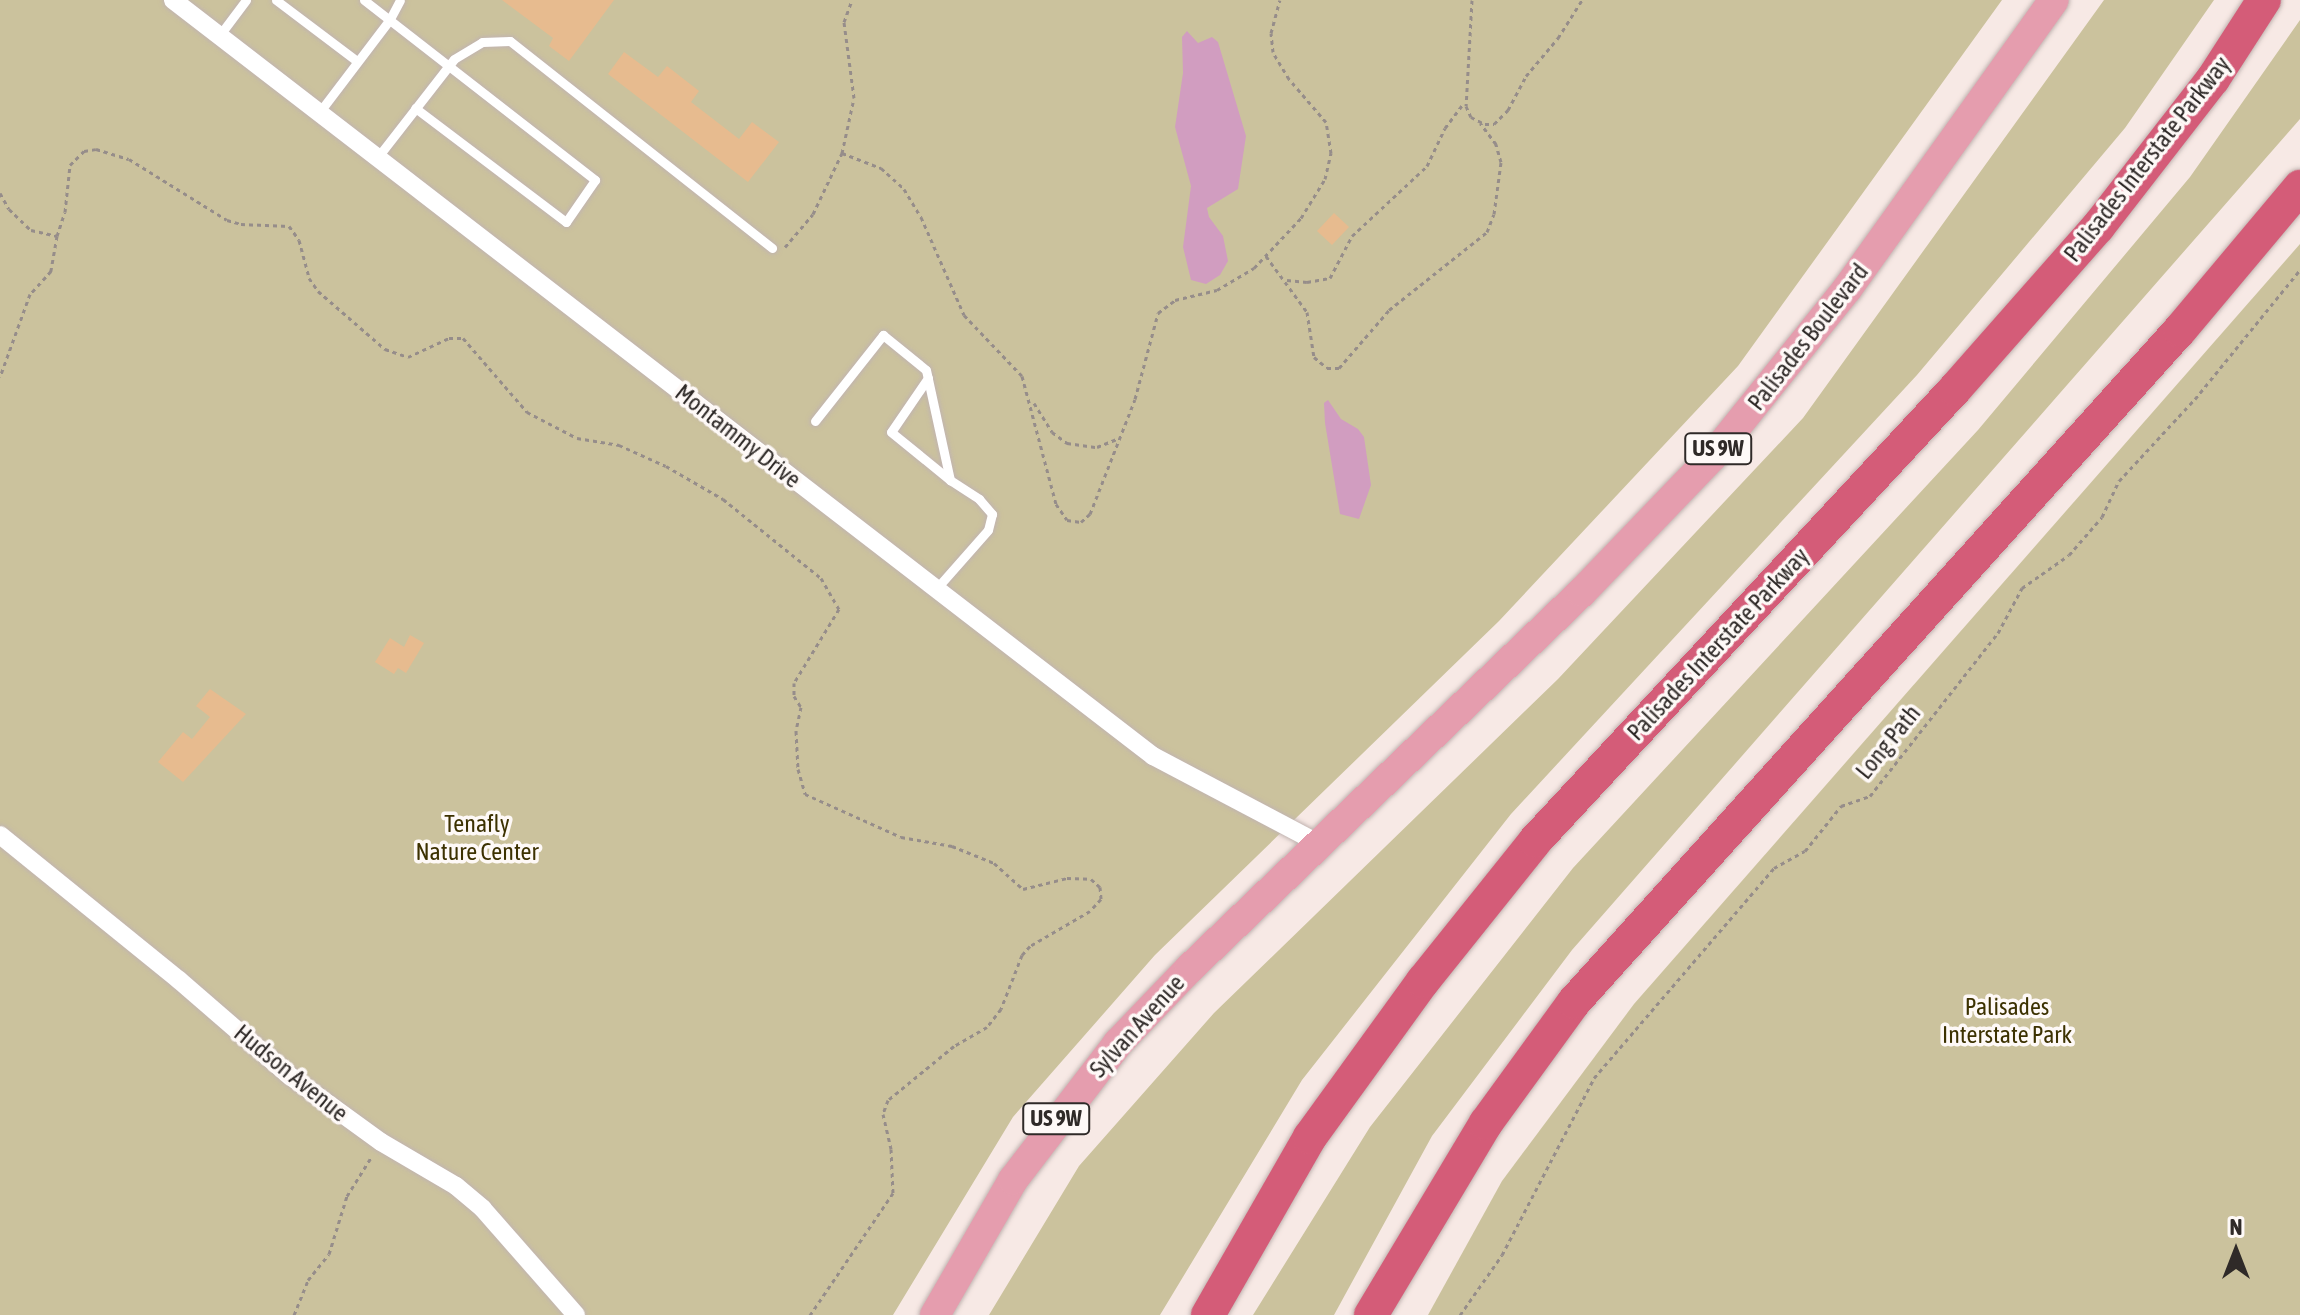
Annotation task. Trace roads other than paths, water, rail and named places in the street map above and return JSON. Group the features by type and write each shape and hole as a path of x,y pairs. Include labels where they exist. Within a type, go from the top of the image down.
{"highway":[{"name":"Palisades Interstate Parkway","path":"1208,1315 1310,1137 1423,981 1535,841 1944,400 2098,227 2213,79 2264,0"},
{"path":"1371,1315 1486,1123 1574,1002 2180,330 2300,187"}],"main road":[{"name":"Palisades Boulevard","path":"1320,844 1629,546 1732,434 1828,313 2054,0"},
{"name":"Sylvan Avenue","path":"935,1315 1013,1180 1086,1081 1154,1004 1320,844"}],"street":[{"name":"Montammy Drive","path":"173,0 1153,756 1320,844"},
{"name":"Hudson Avenue","path":"0,835 179,980 290,1076 381,1142 456,1186 483,1209 576,1315"}],"lane":[{"path":"219,36 246,0"},
{"path":"276,0 357,61"},
{"path":"364,0 595,180 566,222 415,108"},
{"path":"318,114 390,19 400,0"},
{"path":"377,158 448,67 482,42 510,41 772,248"},
{"path":"815,421 883,335 926,370 950,480"},
{"path":"928,378 891,432 950,480 979,499 992,514 988,530 936,589"}],"park label":[{"name":"Tenafly Nature Center","path":"477,838"},
{"name":"Palisades Interstate Park","path":"2007,1021"}]}
